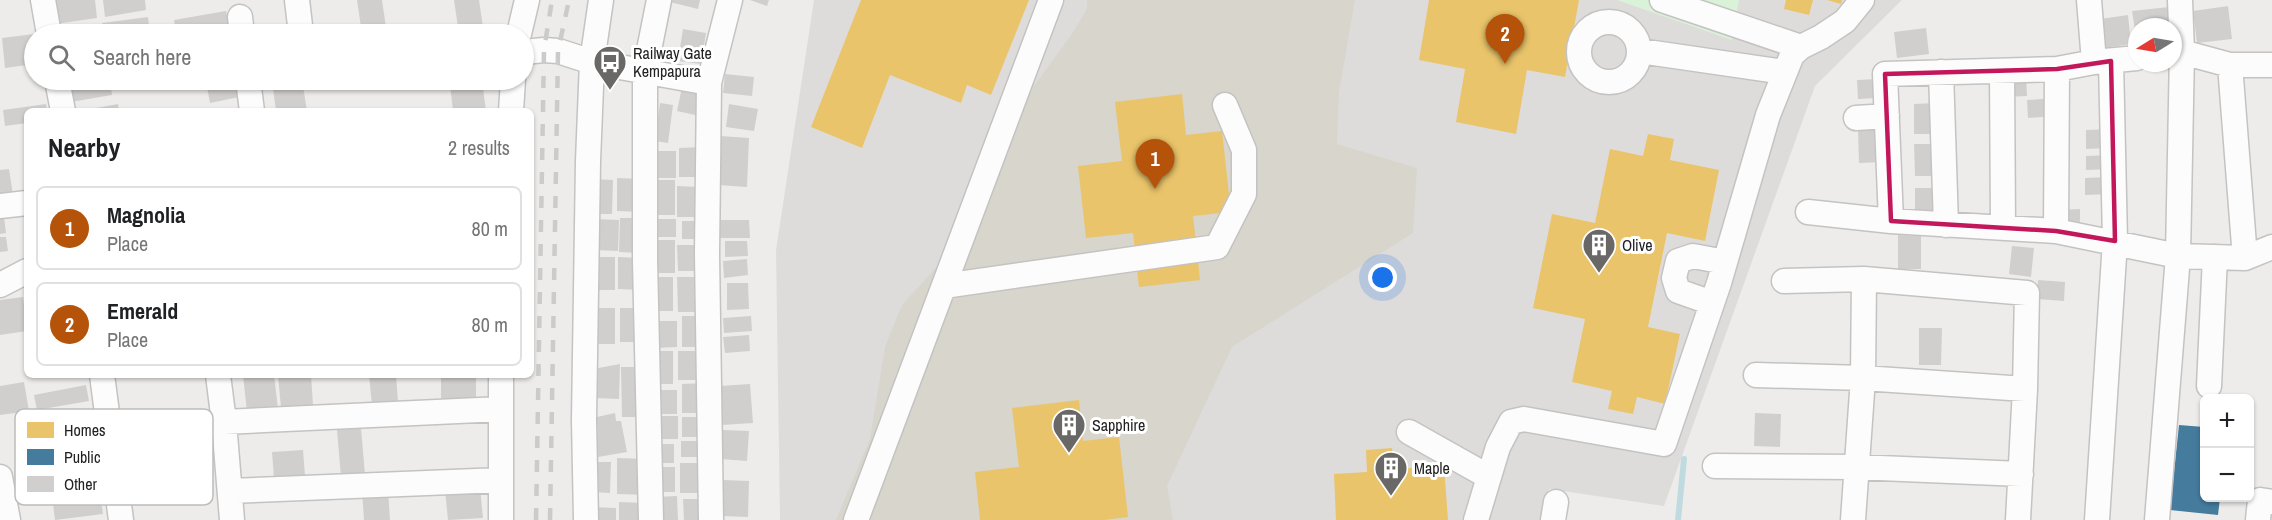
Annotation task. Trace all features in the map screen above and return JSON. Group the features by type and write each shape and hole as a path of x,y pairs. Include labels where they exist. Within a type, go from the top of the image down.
{"street":[{"path":"43,0 47,24"},
{"path":"297,0 300,24"},
{"path":"521,24 526,0"},
{"path":"586,520 584,420 587,173 592,62 601,0"},
{"path":"651,520 645,261 645,69 660,0"},
{"path":"711,520 707,254 709,82 730,0"},
{"path":"856,520 1051,0"},
{"path":"1662,0 1801,47"},
{"path":"1476,520 1498,447 1511,422 1524,419 1664,444 1725,262 1768,115 1792,55 1801,47 1845,21 1862,0"},
{"path":"2089,0 2102,62 2115,241 2097,520"},
{"path":"2179,18 2180,0"},
{"path":"534,51 558,51 592,62 645,69 709,82"},
{"path":"1640,51 1785,72"},
{"path":"2182,53 2230,65 2272,65"},
{"path":"1891,221 1885,74 2057,69 2128,59"},
{"path":"2230,65 2245,258"},
{"path":"2056,231 2057,69"},
{"path":"1941,72 1946,225"},
{"path":"2002,72 2003,227"},
{"path":"2157,520 2178,256 2177,72"},
{"path":"59,90 62,108"},
{"path":"249,90 252,108"},
{"path":"511,108 512,90"},
{"path":"944,286 1217,247 1244,194 1244,150 1225,105"},
{"path":"1856,118 1887,116"},
{"path":"0,206 24,203"},
{"path":"1808,212 1891,221 2056,231 2115,241 2178,256 2245,258 2272,247"},
{"path":"1712,303 1678,291 1674,278 1678,261 1693,256 1725,262"},
{"path":"2209,386 2216,257"},
{"path":"0,285 24,273"},
{"path":"1784,281 1864,279 2027,293 2025,389 2018,520"},
{"path":"1853,520 1863,378 1864,279"},
{"path":"1756,375 1863,378 2025,389"},
{"path":"102,378 106,409"},
{"path":"218,378 225,422 232,520"},
{"path":"501,378 501,520"},
{"path":"225,422 501,410"},
{"path":"1409,432 1489,477"},
{"path":"1714,466 1856,467 2021,474"},
{"path":"0,477 8,520"},
{"path":"230,491 501,480"},
{"path":"2258,520 2260,500 2272,502"},
{"path":"119,505 121,520"}],"highlighted area":[{"path":"2111,61 2115,241 2056,231 1891,221 1885,74 2057,69"}],"shaded area":[{"path":"814,0 1902,0 1815,86 1664,506 1549,489 1541,520 780,520 776,250"},
{"path":"1087,0 1355,0 1339,92 1337,144 1417,168 1413,233 1232,347 1167,486 1173,520 836,520 870,439 885,347 902,305 942,261 1008,121 1072,34 1087,9"}],"green space":[{"path":"1617,0 1739,0 1732,40"}],"building: Homes":[{"path":"861,0 1029,0 991,95 967,85 961,103 890,75 862,148 811,127"},
{"path":"1429,0 1579,0 1565,77 1527,70 1516,134 1456,122 1465,69 1419,60"},
{"path":"1786,0 1813,0 1809,15 1784,9"},
{"path":"1827,0 1842,0 1841,4"},
{"path":"1182,94 1186,135 1222,131 1231,212 1193,216 1200,280 1139,287 1133,233 1086,238 1078,166 1122,161 1115,102"},
{"name":"Olive","path":"1648,134 1674,139 1670,160 1719,170 1705,241 1667,233 1648,327 1680,334 1665,404 1637,397 1633,414 1608,409 1612,391 1572,382 1585,319 1533,308 1552,214 1595,223 1610,149 1643,156"},
{"name":"Sapphire","path":"1079,400 1083,441 1119,437 1128,517 1104,520 980,520 975,472 1019,467 1012,408"},
{"name":"Maple","path":"1392,448 1394,469 1444,466 1448,520 1336,520 1334,474 1367,472 1366,450"}],"building: Public":[{"path":"2179,425 2200,427 2200,502 2220,502 2218,515 2170,510"}],"building: Other":[{"path":"52,0 95,0 97,18 55,24"},
{"path":"103,0 145,0 146,10 105,17"},
{"path":"357,0 382,0 386,24 361,24"},
{"path":"454,0 479,0 483,24 458,24"},
{"path":"662,0 700,0 698,9"},
{"path":"750,0 769,0 767,6"},
{"path":"2228,6 2232,39 2197,43 2193,11"},
{"path":"2169,7 2171,18 2133,18 2132,11"},
{"path":"226,11 229,24 175,24 174,20"},
{"path":"2128,15 2128,44 2103,48 2100,19"},
{"path":"148,17 149,24 102,24"},
{"path":"1926,28 1929,54 1897,58 1894,32"},
{"path":"683,29 706,33 701,64 678,61"},
{"path":"24,35 24,65 5,68 2,38"},
{"path":"725,74 754,77 752,96 723,93"},
{"path":"2026,75 2027,96 2006,97 2005,76"},
{"path":"1878,79 1878,98 1858,99 1857,80"},
{"path":"682,87 706,92 700,116 677,111"},
{"path":"62,90 111,90 112,95 65,103"},
{"path":"208,90 242,90 244,96 210,103"},
{"path":"273,90 304,90 307,108 276,108"},
{"path":"451,90 483,90 486,108 453,108"},
{"path":"2055,98 2056,116 2028,118 2027,100"},
{"path":"660,103 673,105 668,143 655,141"},
{"path":"1936,103 1937,134 1914,134 1914,104"},
{"path":"46,104 47,108 24,108 24,123 5,126 3,110"},
{"path":"118,104 119,108 96,108"},
{"path":"729,104 758,109 754,131 726,127"},
{"path":"1881,127 1882,162 1859,163 1858,128"},
{"path":"2110,129 2111,148 2086,149 2086,130"},
{"path":"721,136 749,138 747,187 718,185"},
{"path":"1914,144 1938,144 1938,176 1915,176"},
{"path":"702,147 702,177 679,177 679,148"},
{"path":"650,151 676,151 676,178 650,178"},
{"path":"2110,155 2111,169 2086,170 2086,156"},
{"path":"9,169 13,195 0,197 0,170"},
{"path":"2109,177 2110,194 2085,195 2085,178"},
{"path":"617,178 641,179 640,212 617,211"},
{"path":"592,179 613,180 612,214 591,214"},
{"path":"655,180 675,180 675,215 655,215"},
{"path":"677,186 699,187 699,217 677,217"},
{"path":"1915,188 1943,188 1944,216 1915,217"},
{"path":"2080,209 2080,225 2061,225 2060,210"},
{"path":"4,217 6,233 0,234 0,218"},
{"path":"620,218 640,218 640,253 619,252"},
{"path":"595,219 619,220 618,251 594,250"},
{"path":"650,219 676,219 676,237 650,237"},
{"path":"718,220 749,220 750,238 718,238"},
{"path":"682,221 706,221 706,239 682,239"},
{"path":"1898,235 1921,236 1921,269 1898,269"},
{"path":"0,237 6,237 8,251 0,252"},
{"path":"654,240 675,240 675,273 654,273"},
{"path":"725,241 747,241 748,256 725,257"},
{"path":"677,245 704,245 703,271 678,271"},
{"path":"2012,246 2034,248 2031,277 2009,274"},
{"path":"594,257 615,257 615,290 593,290"},
{"path":"618,257 640,258 639,290 618,289"},
{"path":"747,259 748,275 724,278 723,261"},
{"path":"655,277 673,277 673,311 655,311"},
{"path":"677,277 703,277 703,312 678,312"},
{"path":"2038,280 2065,282 2064,301 2037,299"},
{"path":"727,283 748,283 749,309 727,310"},
{"path":"23,297 24,331 0,335 0,300"},
{"path":"594,308 615,308 615,344 593,344"},
{"path":"620,308 640,308 639,342 620,342"},
{"path":"682,316 704,316 704,347 682,347"},
{"path":"751,316 752,331 724,333 723,318"},
{"path":"655,321 677,321 677,347 655,348"},
{"path":"1919,328 1942,328 1941,365 1919,365"},
{"path":"749,335 750,351 725,353 723,337"},
{"path":"656,351 673,351 673,384 656,384"},
{"path":"678,351 703,351 704,380 678,380"},
{"path":"620,364 619,399 594,398 593,369"},
{"path":"621,367 644,367 644,417 622,417"},
{"path":"243,378 274,378 278,409 247,412"},
{"path":"278,378 311,378 313,405 281,408"},
{"path":"369,378 396,378 398,402 372,405"},
{"path":"441,378 476,378 476,402 441,402"},
{"path":"24,382 29,409 15,409 15,413 0,415 0,386"},
{"path":"705,383 706,413 682,413 682,384"},
{"path":"750,384 753,423 722,425 720,386"},
{"path":"86,385 89,401 37,409 34,395"},
{"path":"653,390 677,390 677,414 653,414"},
{"path":"615,413 616,421 621,421 627,452 598,457 597,417"},
{"path":"1755,413 1781,414 1780,447 1754,446"},
{"path":"653,416 678,416 678,439 653,439"},
{"path":"682,417 707,417 707,437 682,437"},
{"path":"361,428 365,475 341,477 337,430"},
{"path":"722,430 749,431 747,461 721,459"},
{"path":"681,441 706,441 706,457 681,457"},
{"path":"654,444 674,444 674,463 654,463"},
{"path":"303,450 305,476 274,478 272,452"},
{"path":"617,458 648,459 648,495 617,494"},
{"path":"592,462 611,462 610,493 592,492"},
{"path":"680,463 704,463 704,493 680,493"},
{"path":"655,467 675,467 675,492 655,492"},
{"path":"723,480 749,481 748,517 722,516"},
{"path":"480,487 483,518 448,520 445,490"},
{"path":"388,489 390,520 364,520 362,491"},
{"path":"677,496 678,520 656,520 656,497"},
{"path":"683,499 704,499 704,520 684,520"},
{"path":"619,502 645,503 645,520 619,520"},
{"path":"53,505 102,505 103,514 55,520"},
{"path":"591,507 616,508 616,520 591,520"}],"waterway":[{"path":"1678,520 1684,459"}],"railway":[{"path":"536,520 544,50 552,0"},
{"path":"550,520 558,51 569,0"}],"place":[{"name":"Emerald","path":"1505,64"},
{"name":"Railway Gate Kempapura","path":"610,91"},
{"name":"Magnolia","path":"1155,189"},
{"name":"Olive","path":"1599,274"},
{"name":"Sapphire","path":"1069,454"},
{"name":"Maple","path":"1391,497"}]}
